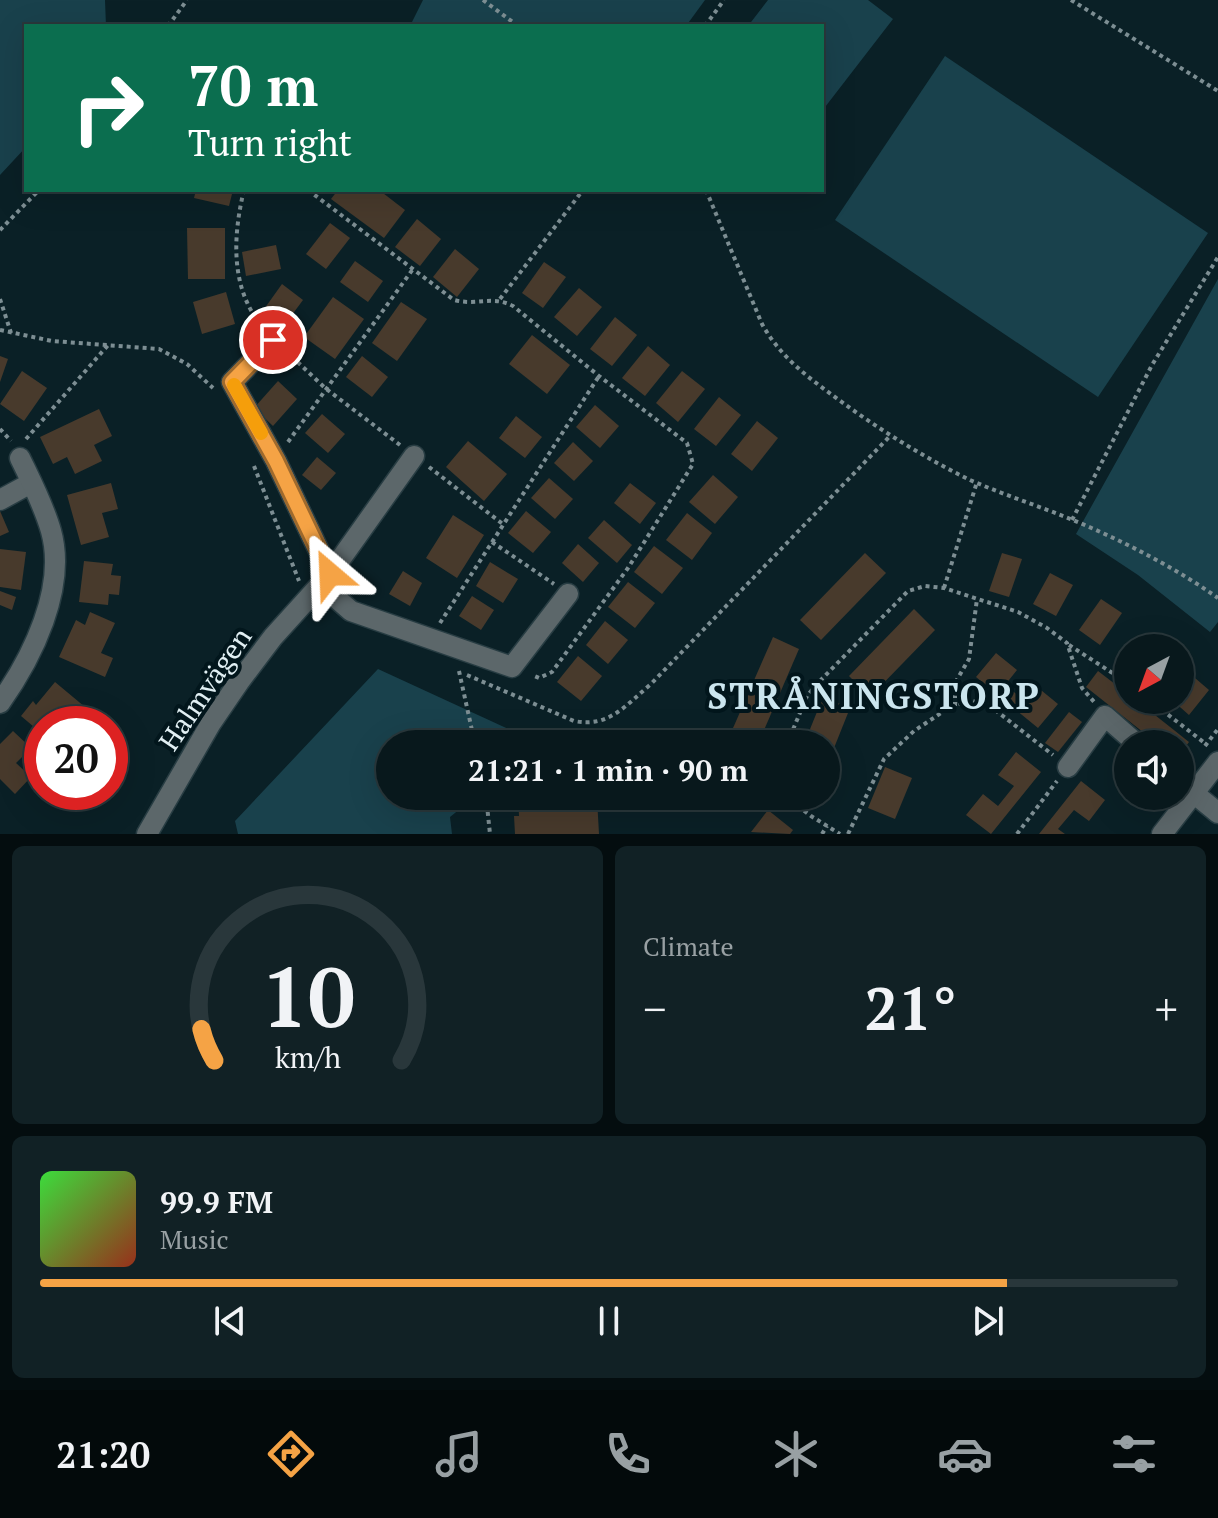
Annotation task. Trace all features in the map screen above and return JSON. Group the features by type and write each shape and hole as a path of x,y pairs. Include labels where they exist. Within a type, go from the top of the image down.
{"street":[{"path":"273,340 232,382 276,461 321,585 351,611 512,667 568,594"},
{"path":"0,703 44,621 56,579 52,532 20,451"},
{"name":"Halmvägen","path":"147,834 211,723 239,682 273,637 321,585 414,456"},
{"path":"0,500 31,483"},
{"path":"1068,767 1105,716 1121,730"},
{"path":"1194,782 1218,762"},
{"path":"1194,794 1218,813"},
{"path":"1162,834 1175,810"}],"path":[{"path":"169,24 187,0"},
{"path":"483,0 515,24"},
{"path":"706,24 724,0"},
{"path":"1071,0 1218,91"},
{"path":"0,230 37,192"},
{"path":"244,192 238,214 236,270 250,311 273,340 325,388"},
{"path":"311,192 454,300 470,304 500,299 513,306 687,443 693,464 628,568 552,672 539,678 512,667"},
{"path":"500,299 581,192"},
{"path":"707,192 771,341 800,371 891,435 977,482 1072,520 1159,562 1218,598"},
{"path":"1072,520 1152,365 1218,257"},
{"path":"276,461 325,388 413,269"},
{"path":"0,299 11,333"},
{"path":"0,330 52,341 147,347 169,353 187,364 217,395"},
{"path":"20,451 109,344"},
{"path":"430,639 599,376"},
{"path":"446,667 574,721 590,725 603,721 618,713 651,684 891,435"},
{"path":"254,464 292,568 300,581 321,585"},
{"path":"944,588 977,482"},
{"path":"492,542 596,613"},
{"path":"793,730 807,696 908,591 925,586 944,588 1018,612 1114,674"},
{"path":"955,706 955,683 969,659 977,599"},
{"path":"1067,643 1082,688 1105,716"},
{"path":"459,671 472,730"},
{"path":"848,834 884,759 914,731 969,700 990,706 1068,767 1017,834"},
{"path":"1167,714 1206,744"},
{"path":"487,810 490,834"},
{"path":"805,810 840,834"},
{"path":"822,834 827,826"}],"shaded area":[{"path":"0,0 105,0 106,24 24,24 24,149 0,175"},
{"path":"423,0 705,0 687,24 411,24"},
{"path":"768,0 868,0 893,19 824,108 824,24 750,24"},
{"path":"945,56 1208,233 1098,397 835,220"},
{"path":"1218,279 1218,622 1210,632 1138,575 1076,534"},
{"path":"378,669 511,730 376,730 376,810 459,810 450,817 452,834 238,834 235,821"}],"building":[{"path":"196,192 232,192 229,206 194,198"},
{"path":"336,192 382,192 405,210 384,238 331,199"},
{"path":"417,219 441,239 420,266 395,247"},
{"path":"330,223 350,238 326,269 306,254"},
{"path":"187,228 225,228 225,279 188,279"},
{"path":"276,245 281,269 246,276 242,252"},
{"path":"455,249 479,269 457,297 433,277"},
{"path":"355,261 383,281 368,302 340,282"},
{"path":"544,262 566,277 543,308 522,293"},
{"path":"282,284 303,300 283,327 262,312"},
{"path":"579,288 602,307 577,336 554,317"},
{"path":"226,292 235,324 202,334 193,302"},
{"path":"333,297 364,319 335,359 304,337"},
{"path":"401,302 427,319 397,361 372,343"},
{"path":"615,317 637,335 612,366 590,349"},
{"path":"532,335 570,365 547,394 509,364"},
{"path":"648,346 670,365 645,396 622,378"},
{"path":"0,356 8,359 0,382"},
{"path":"362,356 388,377 372,397 346,377"},
{"path":"22,371 47,388 24,421 0,404"},
{"path":"682,371 705,389 678,422 656,403"},
{"path":"278,381 297,399 273,426 254,408"},
{"path":"719,397 741,415 716,446 694,429"},
{"path":"595,405 619,426 600,448 576,427"},
{"path":"99,409 112,436 94,445 102,461 75,474 67,457 53,464 40,437"},
{"path":"322,414 345,434 328,453 305,433"},
{"path":"516,416 542,437 525,458 499,438"},
{"path":"757,421 778,438 752,471 731,454"},
{"path":"468,441 507,474 484,501 446,467"},
{"path":"573,442 593,461 574,481 554,463"},
{"path":"317,457 336,473 321,490 302,475"},
{"path":"713,475 738,497 715,524 689,502"},
{"path":"549,478 573,499 555,519 531,498"},
{"path":"111,483 118,509 102,513 109,537 81,545 67,495"},
{"path":"630,483 656,503 640,524 614,503"},
{"path":"0,511 9,532 0,536"},
{"path":"526,511 551,532 533,553 508,533"},
{"path":"687,513 712,533 692,560 666,540"},
{"path":"453,515 484,535 457,578 426,558"},
{"path":"604,520 632,545 617,563 588,538"},
{"path":"578,544 599,563 583,582 562,563"},
{"path":"654,546 683,568 662,594 634,572"},
{"path":"0,549 26,552 21,590 0,587"},
{"path":"865,553 886,573 821,640 800,620"},
{"path":"1002,553 1022,559 1009,597 989,591"},
{"path":"84,561 113,564 111,575 121,576 119,595 109,594 108,605 79,602"},
{"path":"490,562 518,579 503,603 476,586"},
{"path":"403,571 422,583 410,606 389,594"},
{"path":"1050,573 1073,585 1056,616 1033,604"},
{"path":"628,582 655,603 635,628 608,607"},
{"path":"0,591 16,597 12,610 0,605"},
{"path":"472,596 494,610 481,630 459,616"},
{"path":"1101,599 1122,613 1100,645 1079,630"},
{"path":"914,609 935,630 870,697 849,676"},
{"path":"90,612 115,623 101,653 113,658 105,677 59,657 76,620 85,625"},
{"path":"605,621 628,640 608,664 586,645"},
{"path":"773,637 799,649 764,730 732,730"},
{"path":"996,653 1017,670 1005,685 1024,700 1036,686 1058,704 1038,728 976,677"},
{"path":"578,656 602,676 581,701 557,682"},
{"path":"1098,671 1114,683 1114,709 1086,687"},
{"path":"1194,677 1209,690 1194,709"},
{"path":"55,682 84,706 29,706 33,701 36,705"},
{"path":"823,697 850,708 840,733 840,730 810,730"},
{"path":"1069,712 1082,722 1058,752 1045,743"},
{"path":"1120,714 1154,714 1174,730 1140,730"},
{"path":"13,731 24,741 24,755 16,763 24,770 24,784 15,794 0,779 0,744"},
{"path":"1016,752 1041,772 991,834 966,815 983,794 998,806 1014,786 998,775"},
{"path":"885,767 912,778 895,819 868,808"},
{"path":"1081,781 1105,800 1089,821 1074,810 1058,829 1065,834 1039,834"},
{"path":"519,810 598,810 599,834 515,834 514,816 519,816"},
{"path":"768,810 793,830 790,834 751,832"}],"slow traffic":[{"path":"234,385 261,433"}],"district":[{"name":"STRÅNINGSTORP","path":"874,696"}],"route":[{"path":"273,340 232,382 276,461 330,574"}]}
